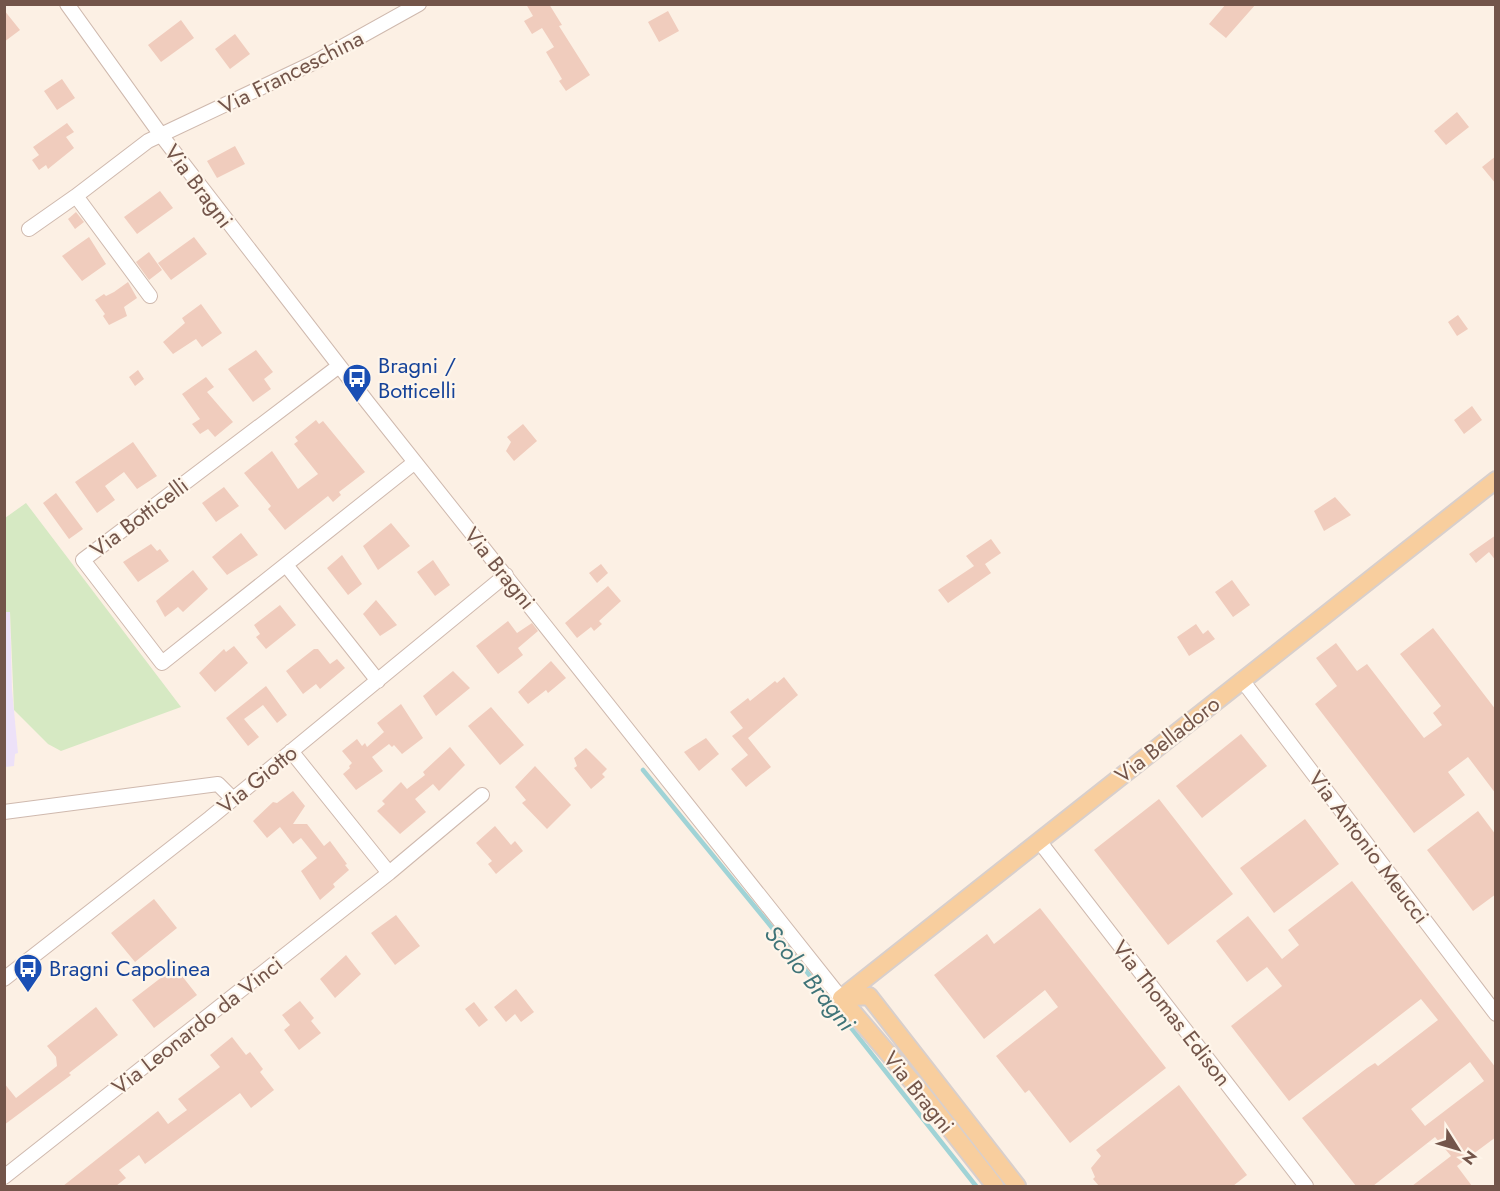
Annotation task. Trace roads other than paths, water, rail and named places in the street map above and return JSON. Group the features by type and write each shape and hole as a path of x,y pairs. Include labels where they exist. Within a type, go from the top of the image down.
{"main road":[{"name":"Via Belladoro","path":"864,990 1039,841 1496,480"},
{"path":"841,998 864,990"},
{"name":"Via Bragni","path":"864,990 1017,1186"},
{"name":"Via Bragni","path":"841,998 921,1092 995,1186"}],"street":[{"name":"Via Bragni","path":"67,4 161,135 339,366 841,998"},
{"name":"Via Franceschina","path":"161,135 313,63 419,4"},
{"name":"Via Bragni","path":"28,229 148,141 161,135"},
{"path":"76,196 150,296"},
{"name":"Via Botticelli","path":"339,366 83,560 162,663 415,462"},
{"path":"286,565 378,681"},
{"name":"Via Giotto","path":"4,979 233,799 506,575"},
{"name":"Via Antonio Meucci","path":"1242,680 1496,1014"},
{"path":"291,751 389,873"},
{"path":"4,812 218,784 233,799"},
{"name":"Via Leonardo da Vinci","path":"4,1177 389,873 482,795"},
{"name":"Via Thomas Edison","path":"1039,841 1306,1186"}],"waterway":[{"name":"Scolo Bragni","path":"643,770 769,924 976,1186"}],"place":[{"name":"Bragni / Botticelli","path":"357,404"},
{"name":"Bragni Capolinea","path":"28,994"}]}
